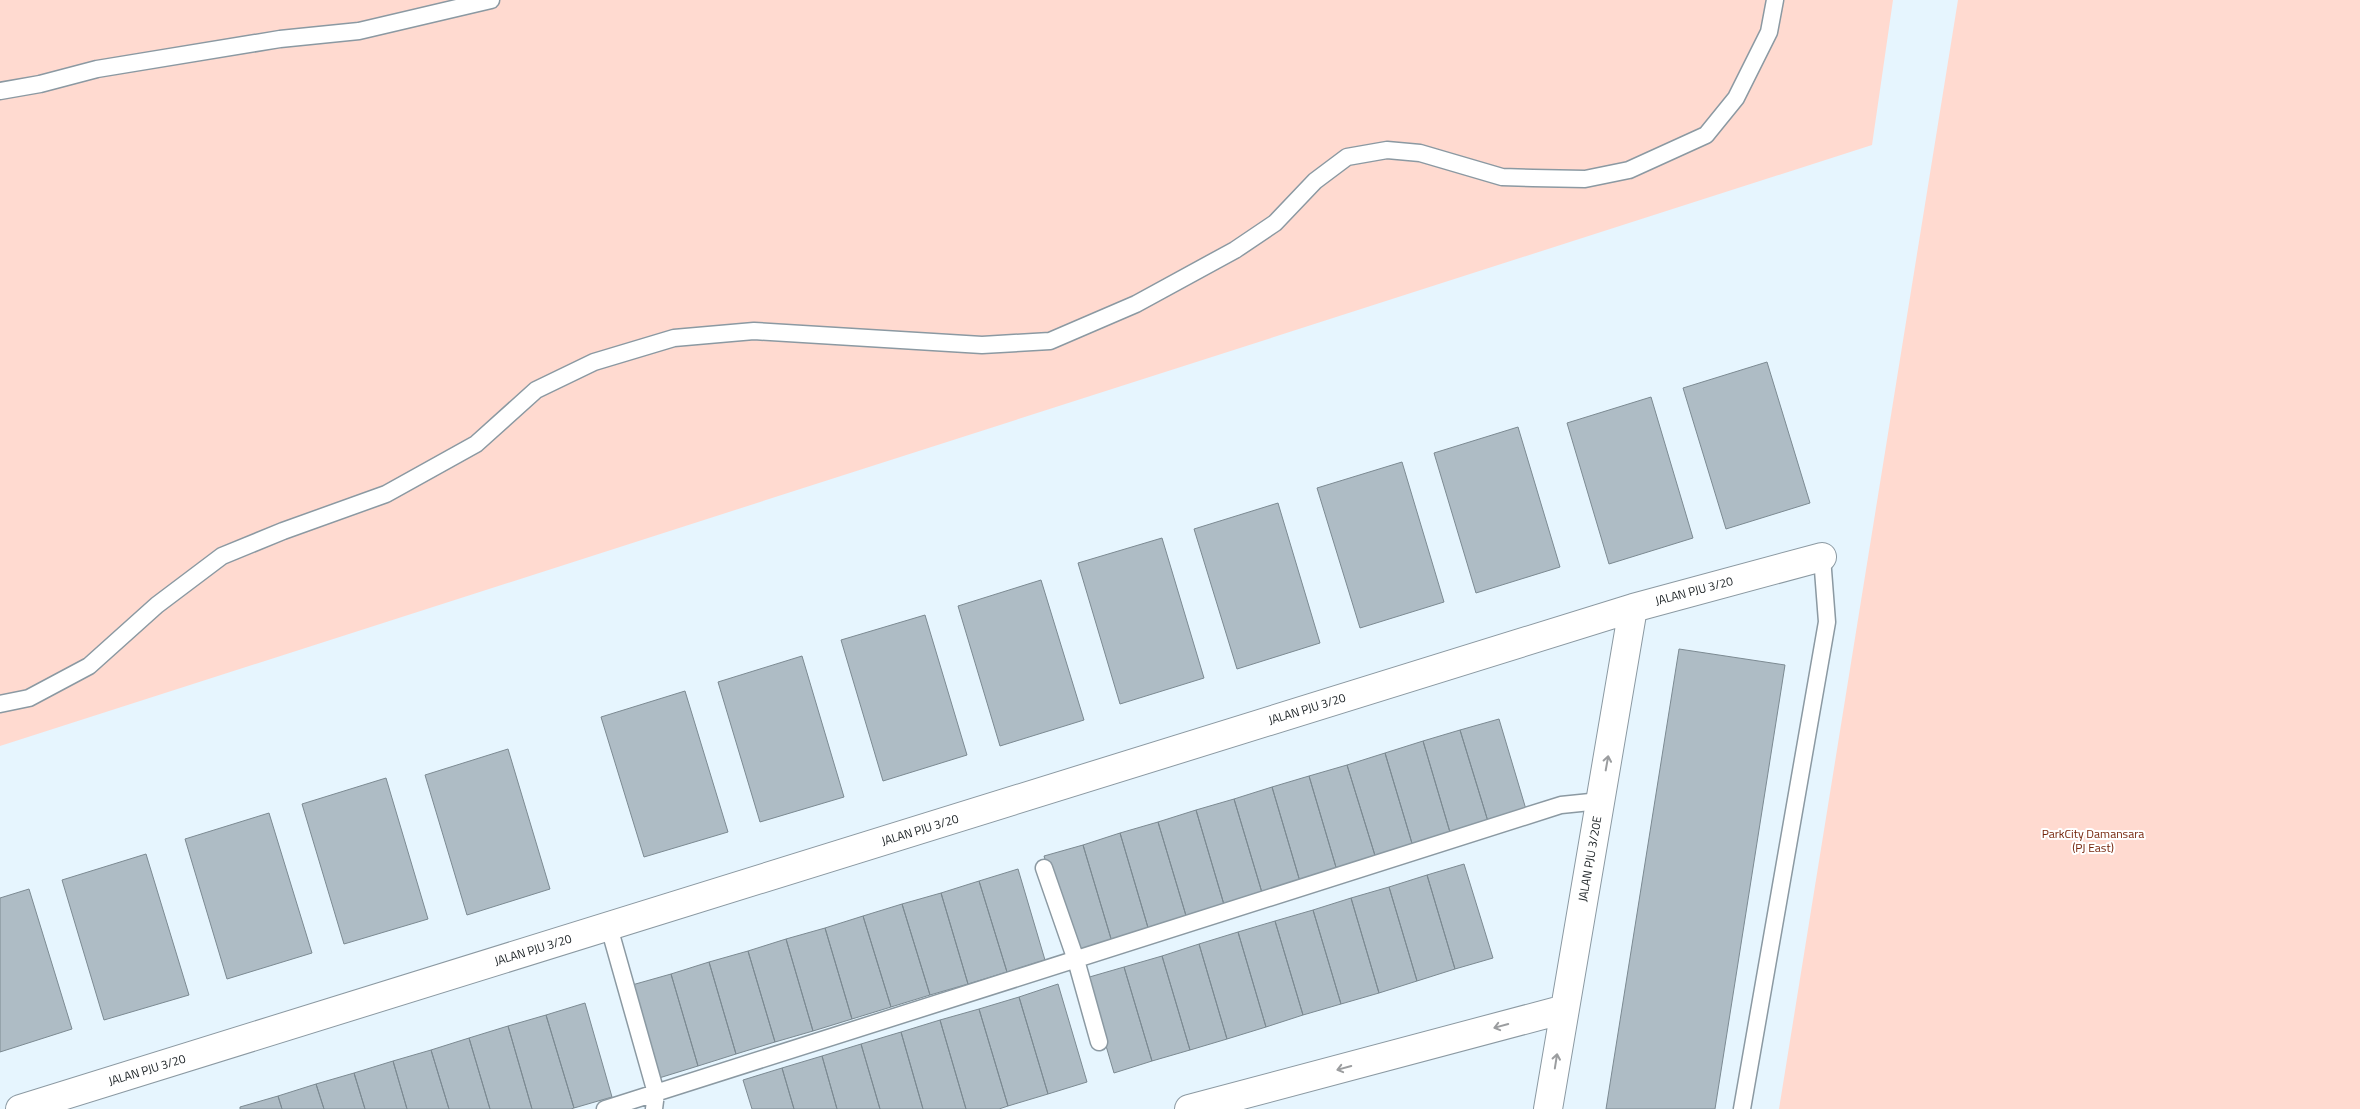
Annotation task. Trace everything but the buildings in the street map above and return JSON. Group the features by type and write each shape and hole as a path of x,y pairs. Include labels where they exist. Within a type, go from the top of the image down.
{"street":[{"name":"JALAN PJU 3/20","path":"21,1109 1633,608 1822,557"},
{"name":"JALAN PJU 3/20E","path":"1548,1109 1633,608"},
{"path":"1191,1109 1565,1009"}],"lane":[{"path":"0,91 40,84 97,68 280,39 359,32 491,0"},
{"path":"0,704 29,698 89,666 157,605 222,556 282,531 386,494 476,444 536,390 594,362 674,338 754,331 982,345 1050,341 1136,304 1235,250 1275,222 1315,181 1346,157 1387,150 1420,153 1502,177 1585,179 1629,170 1706,135 1736,98 1769,32 1775,0"},
{"path":"1742,1109 1826,622 1822,557"},
{"path":"606,1109 655,1101 1076,960 1561,805 1600,801"},
{"path":"1044,868 1076,960 1099,1042"},
{"path":"609,926 655,1101"}],"green space":[{"path":"0,0 1893,0 1872,145 0,746"},
{"name":"ParkCity Damansara (PJ East)","path":"1958,0 2360,0 2360,1109 1779,1109"}]}
